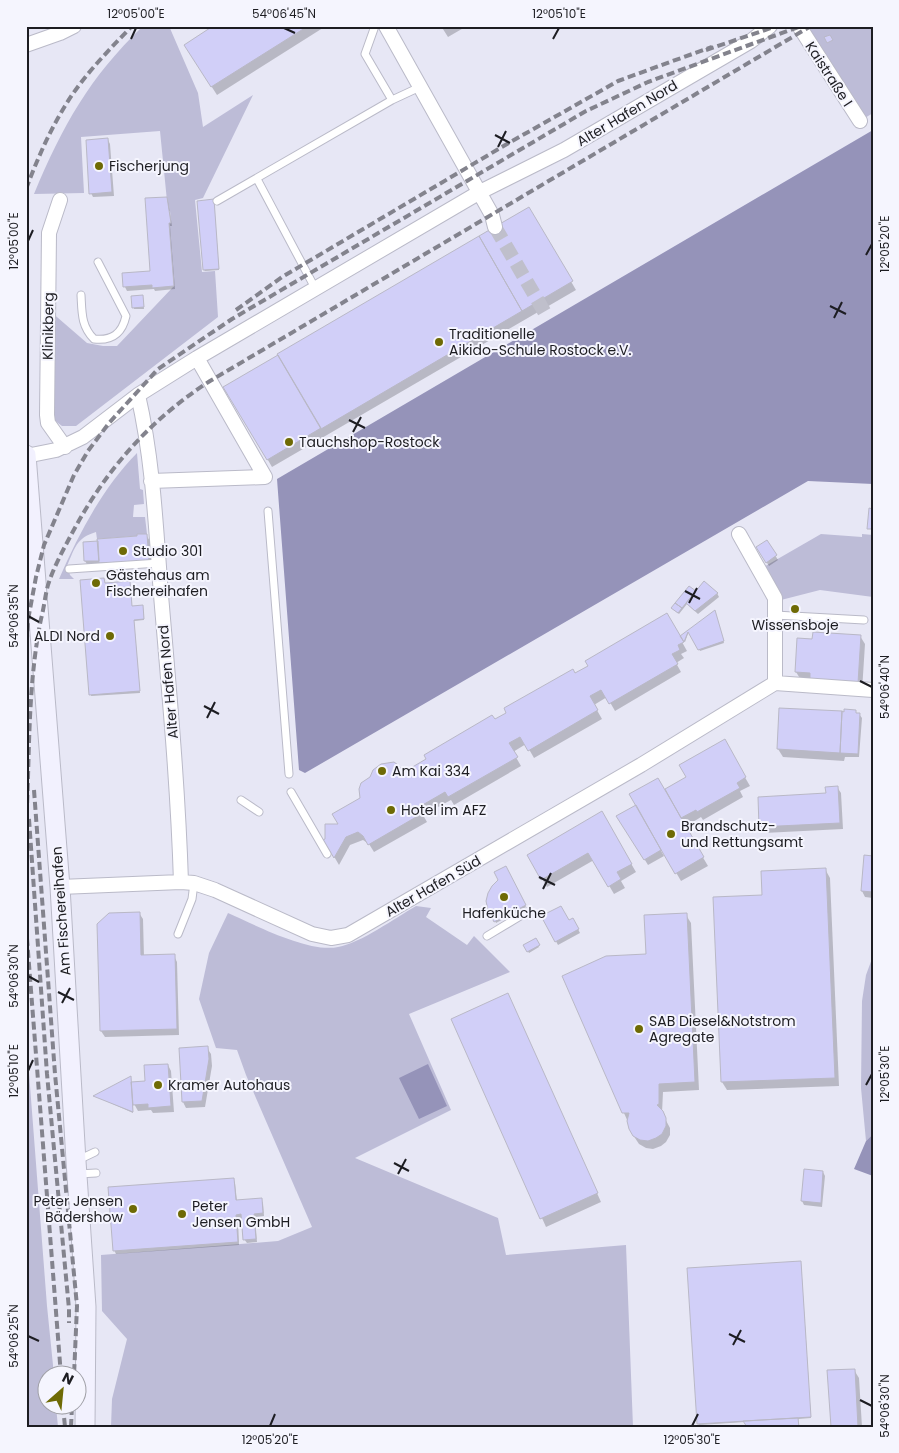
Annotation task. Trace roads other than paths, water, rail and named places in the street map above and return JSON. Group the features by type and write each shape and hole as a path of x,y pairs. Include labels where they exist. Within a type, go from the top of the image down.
{"street":[{"path":"26,45 60,34 74,26"},
{"path":"386,26 492,214 495,227"},
{"name":"Alter Hafen Nord","path":"26,455 41,454 65,447 83,437 138,395 197,358 480,192 564,150 750,41 770,26"},
{"name":"Kaistraße I","path":"799,26 860,121"},
{"name":"Klinikberg","path":"60,200 49,233 47,415 48,423 65,447"},
{"path":"151,481 265,477 197,358"},
{"name":"Alter Hafen Nord","path":"138,395 146,430 188,883"},
{"name":"Am Fischereihafen","path":"26,455 60,887 86,1306 85,1427"},
{"path":"739,534 775,598 775,683 873,690"},
{"name":"Alter Hafen Süd","path":"60,887 188,883 215,890 312,934 331,938 348,935 634,770 775,683"}],"lane":[{"path":"374,26 365,54 392,100"},
{"path":"217,202 392,100 420,87"},
{"path":"257,179 315,288"},
{"path":"81,295 83,324 94,339 111,338 119,333 124,325 126,316 98,262"},
{"path":"268,511 289,774"},
{"path":"69,569 159,563"},
{"path":"775,615 864,620"},
{"path":"291,792 327,854"},
{"path":"241,800 259,812"},
{"path":"178,934 192,899 188,883"},
{"path":"487,936 528,912"},
{"path":"77,1168 95,1152"},
{"path":"77,1168 96,1173"}],"tunnel":[{"path":"495,227 545,313"}],"railway":[{"path":"26,189 49,136 72,95 96,64 132,26"},
{"path":"706,50 777,26"},
{"path":"26,655 28,620 44,545 74,475 88,451 109,423 158,369 232,319 586,111 648,82 801,26"},
{"path":"26,827 33,671 36,645 48,585 55,567 83,513 113,470 147,431 167,413 210,381 811,26"},
{"path":"236,310 282,277 507,144 618,81 712,47"},
{"path":"34,790 55,1074 77,1306 74,1366"},
{"path":"29,819 47,1074 69,1323"},
{"path":"26,926 60,1366"},
{"path":"64,1416 65,1427"},
{"path":"71,1427 72,1416"}],"place":[{"name":"Fischerjung","path":"99,166"},
{"name":"Traditionelle Aikido-Schule Rostock e.V.","path":"439,342"},
{"name":"Tauchshop-Rostock","path":"289,442"},
{"name":"Studio 301","path":"123,551"},
{"name":"Gästehaus am Fischereihafen","path":"96,583"},
{"name":"Wissensboje","path":"795,609"},
{"name":"ALDI Nord","path":"110,636"},
{"name":"Am Kai 334","path":"382,771"},
{"name":"Hotel im AFZ","path":"391,810"},
{"name":"Brandschutz- und Rettungsamt","path":"671,834"},
{"name":"Hafenküche","path":"504,897"},
{"name":"SAB Diesel&Notstrom Agregate","path":"639,1029"},
{"name":"Kramer Autohaus","path":"158,1085"},
{"name":"Peter Jensen Bädershow","path":"133,1209"},
{"name":"Peter Jensen GmbH","path":"182,1214"}]}
